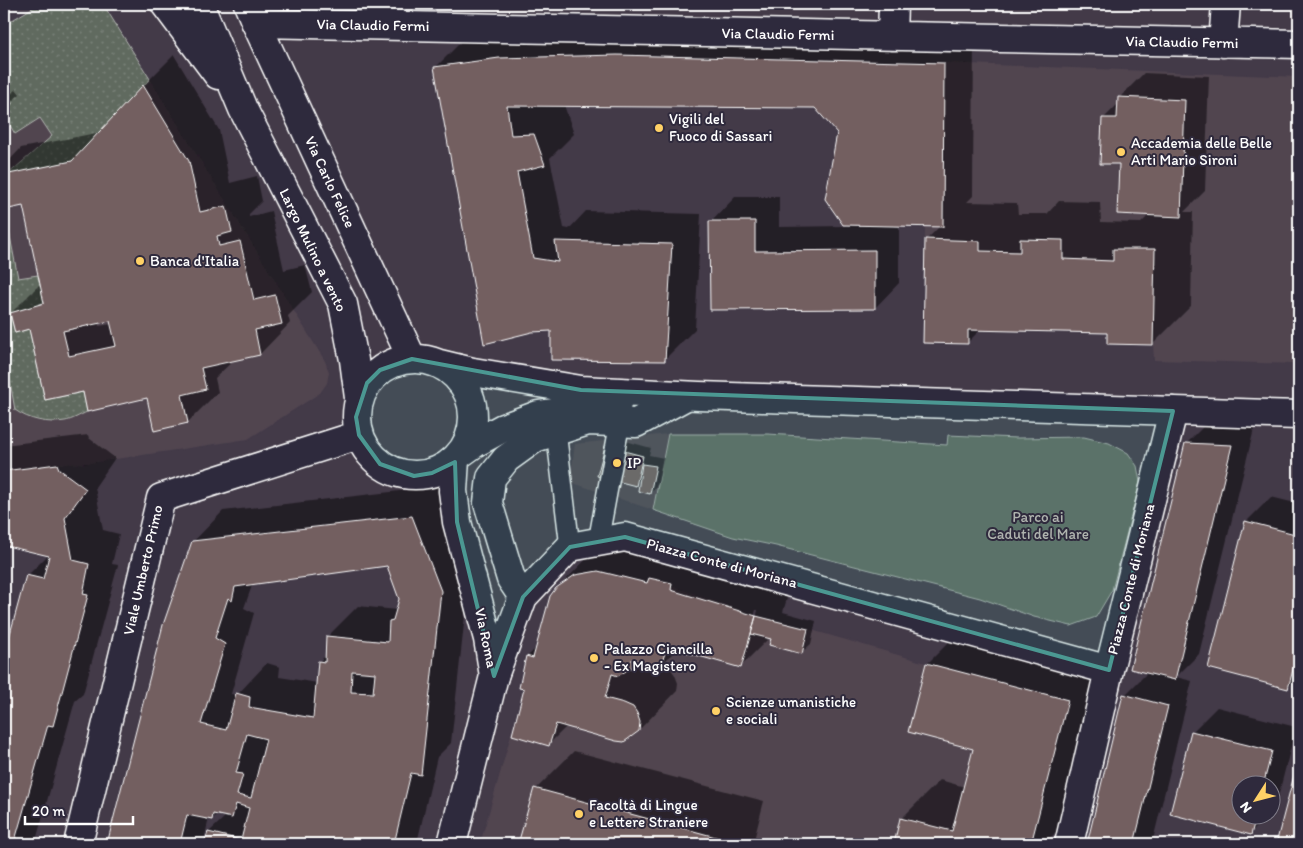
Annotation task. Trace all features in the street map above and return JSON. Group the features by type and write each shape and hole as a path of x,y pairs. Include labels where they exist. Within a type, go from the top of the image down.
{"street":[{"path":"165,4 243,109"},
{"path":"199,4 243,109"},
{"path":"892,36 893,4"},
{"path":"1223,43 1226,4"},
{"name":"Via Claudio Fermi","path":"252,13 394,15 892,36 1299,44"},
{"name":"Via Carlo Felice","path":"252,13 424,361"},
{"name":"Largo Mulino a vento","path":"243,109 343,304 359,398"},
{"path":"686,396 538,415 503,428 475,443 448,466 432,474 414,476 396,473 380,464 367,452 359,435 356,416 359,398 367,383 380,370 395,362 424,361 473,372 581,390 686,396 1299,415"},
{"path":"424,361 452,372 464,386 471,402 473,420 470,438 458,456"},
{"path":"523,597 511,579 488,504 492,478 506,459 535,438 588,421 636,423 686,396"},
{"name":"Piazza Conte di Moriana","path":"570,547 624,537 1109,670 1173,411"},
{"name":"Viale Umberto Primo","path":"78,844 161,498 359,435"},
{"name":"Via Roma","path":"452,844 494,676 488,639 457,522 453,491 458,456"},
{"path":"494,676 523,597 570,547"},
{"path":"1069,844 1109,670"}],"lane":[{"path":"598,542 620,422"},
{"path":"556,432 570,547"}],"highlighted area":[{"path":"412,359 581,390 1173,411 1109,670 625,537 570,547 523,597 494,676 457,522 455,462 432,473 414,476 380,464 359,435 356,417 367,383 380,370"}],"shaded area":[{"path":"39,4 103,4 325,361 329,372 327,383 320,393 248,439 90,463 57,464 4,471 4,25"},
{"name":"Accademia delle Belle Arti Mario Sironi","path":"944,63 1299,77 1299,364 1154,360 1153,345 1107,344 1107,333 968,330 968,344 923,343 925,227 943,227"},
{"name":"IP","path":"668,434 653,510 570,482 575,444"},
{"name":"Scienze umanistiche e sociali","path":"598,571 647,583 649,578 756,616 926,663 909,732 973,749 952,831 900,818 894,844 480,844 524,689 519,688 526,656 533,657 550,596 556,588 575,575"}],"green space":[{"path":"39,4 103,4 150,79 72,161 7,175 52,136 40,118 15,134 4,115 4,62 6,61 4,57 4,25"},
{"path":"4,210 18,278 38,275 44,303 10,313 15,333 29,329 45,400 83,392 87,412 73,419 59,422 39,420 15,410 4,347 4,285 10,284 4,249"},
{"name":"Parco ai Caduti del Mare","path":"668,434 768,434 947,445 948,435 1017,438 1084,437 1109,443 1128,453 1137,466 1140,482 1112,590 1096,617 1071,626 1034,617 980,598 776,546 733,537 653,510"}],"building":[{"path":"617,55 944,63 943,227 843,225 825,199 837,133 815,108 507,106 511,135 534,134 545,165 517,172 533,258 558,262 555,241 672,244 665,361 551,360 551,331 532,332 484,344 434,67 499,58"},
{"name":"Banca d'Italia","path":"143,85 189,161 200,212 226,206 232,232 217,236 219,246 240,241 254,300 275,295 282,324 255,330 260,355 201,368 206,389 182,395 188,423 154,431 147,398 87,412 83,392 45,400 29,329 15,333 10,313 44,303 23,206 4,210 4,175 72,161","holes":["110,321 116,346 69,356 63,331"]},
{"path":"7,97 12,104 5,109 4,99"},
{"path":"1118,97 1185,100 1181,217 1117,214 1119,164 1100,164 1102,118 1117,118"},
{"path":"709,221 755,221 755,251 875,250 875,309 710,310"},
{"path":"925,239 980,241 980,251 1020,252 1020,239 1063,240 1063,259 1113,261 1113,249 1155,249 1153,345 1107,344 1107,333 968,330 968,344 923,343"},
{"path":"1185,443 1232,445 1175,680 1130,669"},
{"path":"605,446 643,456 636,486 597,476"},
{"path":"57,464 59,469 86,489 65,518 73,560 89,564 83,594 88,595 53,726 48,725 14,844 4,844 4,691 6,684 4,683 4,656 26,575 43,579 49,556 7,546 8,541 4,541 4,471"},
{"path":"642,464 656,466 650,494 638,491"},
{"path":"412,516 441,591 421,775 411,773 394,844 204,844 208,832 241,840 249,808 236,804 232,818 213,814 212,820 187,815 180,844 107,844 163,625 192,541","holes":["387,566 399,599 393,620 389,621 388,642 326,636 325,662 318,661 313,718 249,707 250,697 236,693 226,730 201,724 225,644 215,638 228,598 232,601 235,587","352,671 375,673 373,693 351,692","247,734 266,739 251,798 237,795 243,774 236,773"]},
{"path":"1245,521 1299,535 1299,646 1288,689 1208,668"},
{"name":"Palazzo Ciancilla - Ex Magistero","path":"598,571 647,583 649,578 672,583 671,590 756,616 741,668 667,647 660,668 632,659 632,667 618,676 612,674 605,698 633,707 640,722 639,731 624,742 556,724 549,746 512,735 524,689 519,688 526,656 533,658 550,596 556,588 575,575"},
{"path":"756,616 808,629 802,654 769,645 771,639 751,634"},
{"path":"926,663 1068,700 1031,844 894,844 900,818 952,831 973,749 908,732"},
{"path":"1123,694 1168,706 1134,844 1087,844"},
{"path":"1191,731 1272,751 1266,776 1230,776 1230,826 1253,826 1251,835 1170,814"},
{"path":"1299,756 1299,844 1276,844"},
{"name":"Facoltà di Lingue e Lettere Straniere","path":"534,788 727,840 725,844 518,844"}],"place":[{"name":"Vigili del Fuoco di Sassari","path":"659,128"},
{"name":"Accademia delle Belle Arti Mario Sironi","path":"1121,152"},
{"name":"Banca d'Italia","path":"140,261"},
{"name":"IP","path":"617,463"},
{"name":"Palazzo Ciancilla - Ex Magistero","path":"594,658"},
{"name":"Scienze umanistiche e sociali","path":"716,711"},
{"name":"Facoltà di Lingue e Lettere Straniere","path":"579,814"}]}
